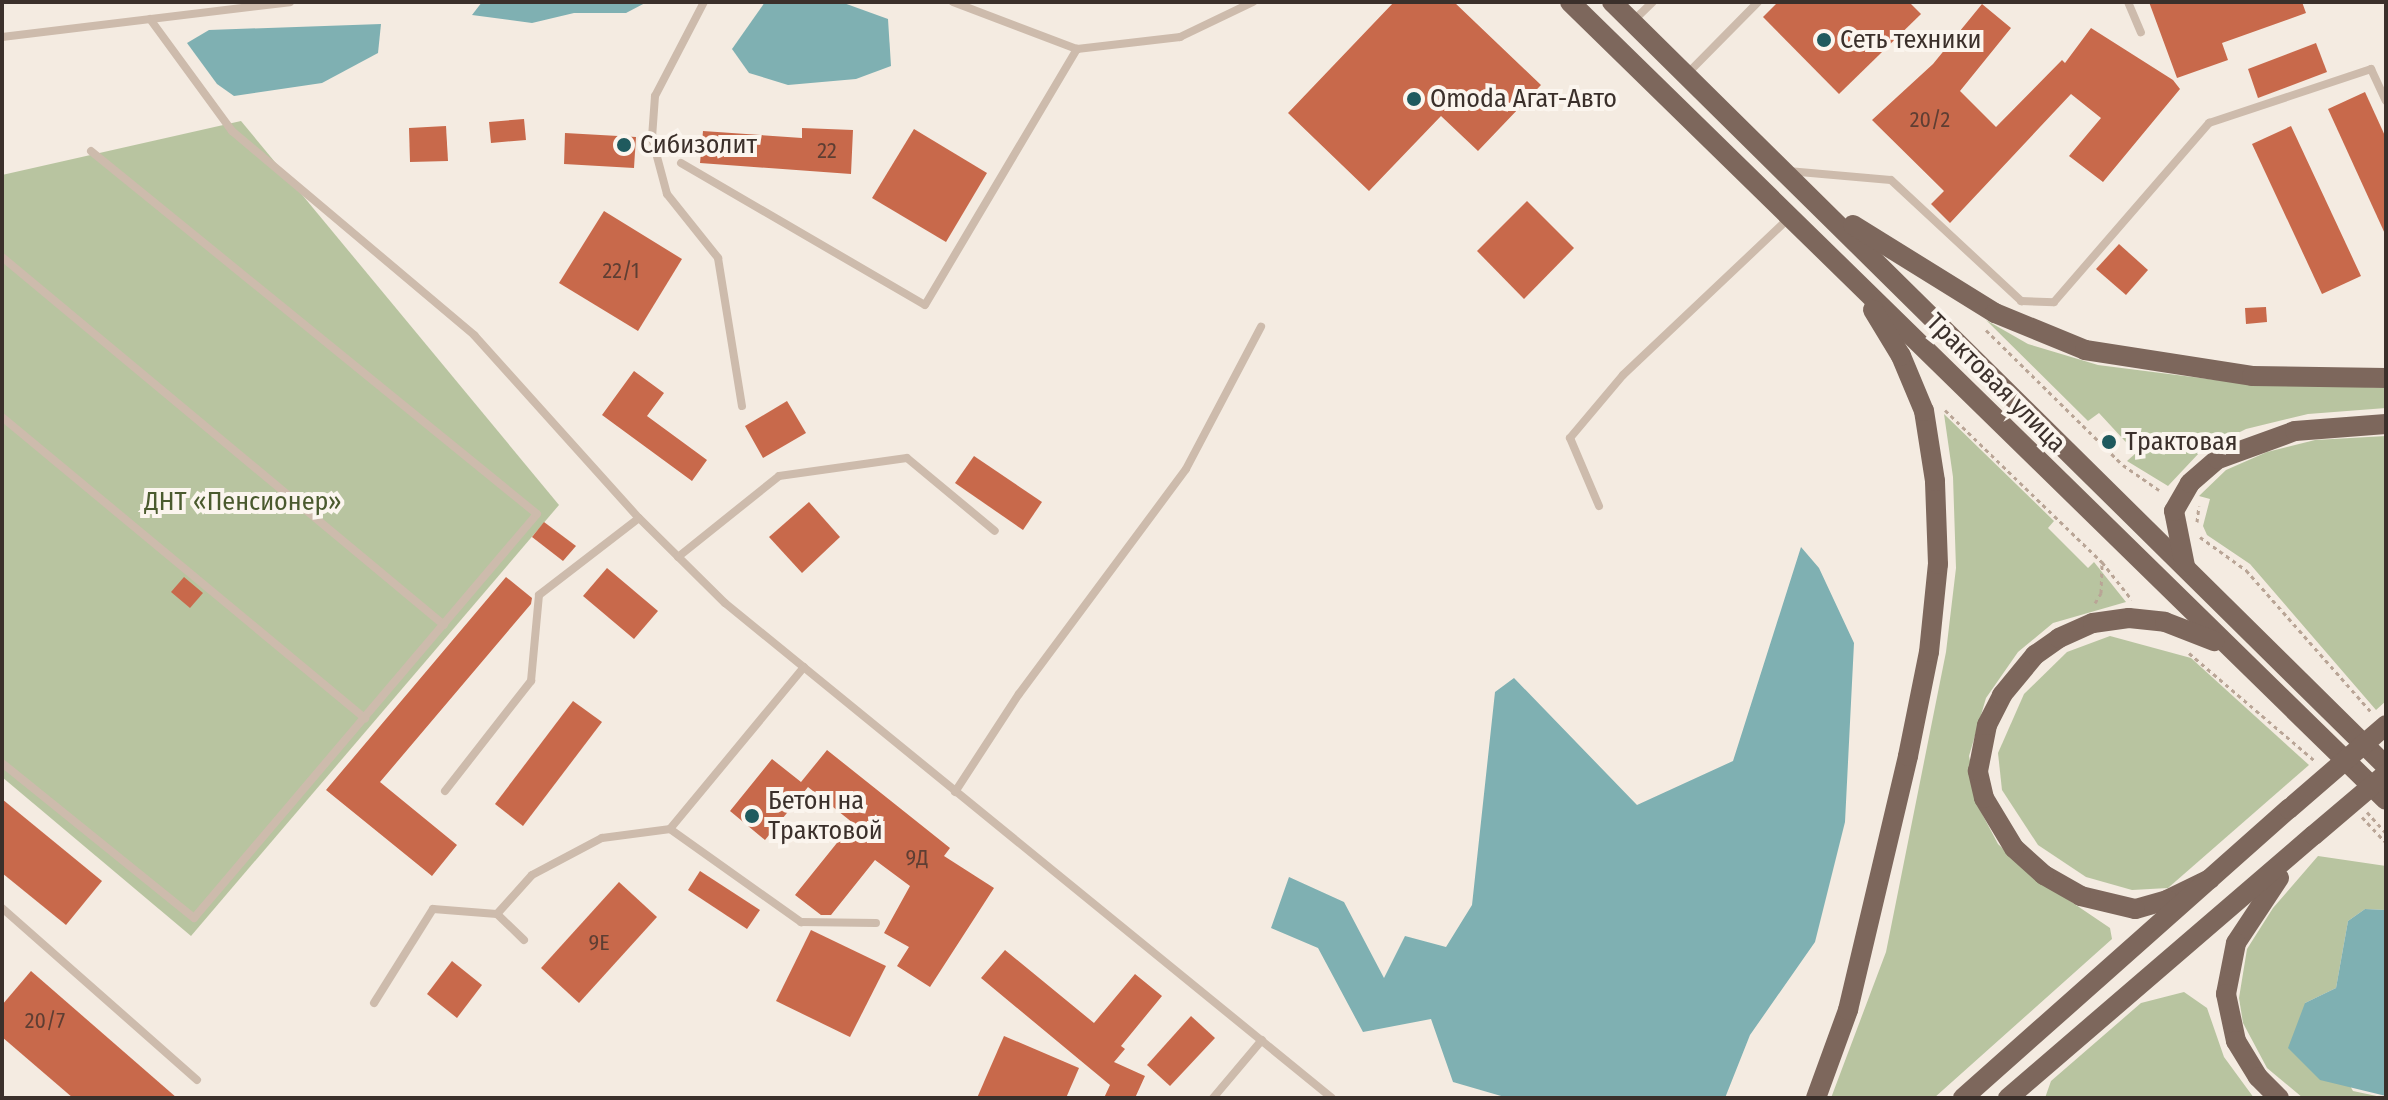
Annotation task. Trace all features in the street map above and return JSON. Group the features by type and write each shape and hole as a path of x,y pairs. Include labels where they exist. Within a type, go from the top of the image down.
{"main road":[{"name":"Трактовая улица","path":"1570,2 2227,648 2386,800"},
{"name":"Трактовая улица","path":"1612,2 2386,766"},
{"path":"1805,192 1893,254 1995,313 2085,350 2252,376 2386,378"},
{"path":"1816,1098 1848,1010 1908,756 1930,640 1938,552 1924,411 1890,336 1839,265"},
{"path":"2186,570 2174,511 2182,492 2218,459 2295,431 2386,424"},
{"path":"2210,879 2167,900 2135,909 2101,903 2065,888 2027,862 2004,834 1984,798 1979,755 1994,710 2024,666 2075,630 2106,620 2139,618 2177,625 2227,648"},
{"path":"1963,1098 2289,809 2381,721"},
{"path":"2008,1098 2314,835 2357,806 2386,774"},
{"path":"2279,1098 2258,1077 2236,1041 2226,981 2246,923 2314,835"},
{"path":"2033,1098 2053,1059"}],"lane":[{"path":"2,37 290,2"},
{"path":"704,2 655,96 652,138 667,194 718,258 742,406"},
{"path":"953,2 1077,49 1180,37 1253,2"},
{"path":"1632,22 1653,2"},
{"path":"1686,75 1758,2"},
{"path":"2128,2 2141,32"},
{"path":"150,19 232,131 474,335 678,557 955,792 1332,1098"},
{"path":"681,163 925,305 1077,49"},
{"path":"1783,171 1891,180 2021,301 2054,302 2209,123 2371,69 2386,101"},
{"path":"2,763 194,918 537,514 91,151"},
{"path":"1599,506 1570,438 1623,375 1791,216"},
{"path":"2,257 444,625"},
{"path":"955,792 1019,694 1186,469 1261,327"},
{"path":"2,417 365,718"},
{"path":"678,557 779,476 907,458 995,531"},
{"path":"445,791 531,681 539,595 639,518"},
{"path":"497,914 532,875 602,838 670,829 804,667"},
{"path":"670,829 801,922 876,923"},
{"path":"2,908 197,1080"},
{"path":"374,1003 433,909 497,914 524,940"},
{"path":"1213,1098 1262,1040"}],"path":[{"path":"1979,324 2123,465 2159,490"},
{"path":"1945,410 2102,562 2132,600"},
{"path":"2199,506 2196,521 2203,543 2246,570 2381,721"},
{"path":"2090,609 2101,593 2102,562"},
{"path":"2184,650 2325,769"},
{"path":"2357,806 2386,833"},
{"path":"2357,806 2384,841"}],"green space":[{"name":"ДНТ «Пенсионер»","path":"241,121 559,505 191,936 2,777 2,175"},
{"path":"1986,320 2028,344 2098,365 2216,380 2386,388 2386,408 2308,414 2246,429 2200,452 2168,486 2127,461 2136,453 2099,413 2088,421"},
{"path":"1944,414 2054,521 2048,528 2088,568 2094,562 2126,602 2053,623 2018,652 1986,698 1969,756 1980,810 1998,844 2027,872 2110,928 2112,939 1934,1098 1831,1098 1886,952 1946,652 1956,568 1953,477"},
{"path":"2386,436 2386,701 2376,710 2250,564 2207,535 2203,526 2210,499 2199,496 2226,470 2267,452 2315,440"},
{"path":"2110,636 2191,658 2309,765 2168,888 2132,890 2086,877 2038,845 2002,790 1998,753 2024,694 2067,652"},
{"path":"2318,856 2386,866 2386,910 2365,909 2348,921 2336,988 2305,1003 2353,1091 2386,1098 2303,1098 2267,1068 2243,1023 2239,998 2247,949 2273,908"},
{"path":"2184,992 2207,1008 2224,1057 2254,1098 2045,1098 2051,1081 2141,1003"}],"water":[{"path":"482,2 647,2 626,13 574,13 532,23 472,15"},
{"path":"765,2 841,2 888,19 891,66 856,79 788,85 749,73 732,49"},
{"path":"381,24 378,53 322,83 234,96 217,84 187,43 209,30"},
{"path":"1801,547 1819,568 1854,643 1845,822 1815,942 1750,1035 1725,1098 1508,1098 1453,1082 1431,1019 1363,1032 1318,948 1271,928 1289,877 1344,902 1384,978 1405,936 1446,947 1472,905 1495,692 1514,678 1637,805 1733,761"},
{"path":"2365,909 2386,910 2386,1096 2320,1080 2288,1048 2305,1003 2336,988 2348,921"}],"building":[{"name":"Omoda Агат-Авто","path":"1394,2 1454,2 1541,85 1478,151 1441,116 1369,191 1288,113"},
{"path":"1778,2 1909,2 1921,14 1839,94 1763,17"},
{"path":"2149,2 2302,2 2306,13 2222,43 2228,60 2177,78"},
{"path":"1982,4 2011,28 1960,91 1996,127 2062,60 2065,63 2091,28 2173,80 2180,89 2103,182 2069,156 2101,118 2071,94 1950,223 1931,204 1944,191 1872,120 1933,64"},
{"path":"2316,43 2327,72 2258,98 2248,69"},
{"path":"2365,92 2386,138 2386,236 2328,109"},
{"path":"524,119 526,140 491,143 489,122"},
{"path":"446,126 448,161 410,162 409,128"},
{"path":"2291,126 2361,276 2322,294 2252,144"},
{"path":"802,128 853,130 851,174 700,163 703,131 802,138"},
{"path":"914,129 987,173 946,242 872,198"},
{"path":"565,133 636,137 634,168 564,164"},
{"path":"1527,201 1574,248 1524,299 1477,251"},
{"path":"604,211 682,259 638,331 559,283"},
{"path":"2119,244 2148,270 2126,295 2096,269"},
{"path":"2266,307 2267,322 2246,324 2245,308"},
{"path":"634,371 664,393 647,416 707,460 692,481 602,415"},
{"path":"787,401 806,433 763,458 745,426"},
{"path":"974,456 1042,502 1023,530 955,483"},
{"path":"809,502 840,537 802,573 769,537"},
{"path":"544,522 576,546 563,561 532,537"},
{"path":"607,568 658,611 634,639 583,596"},
{"path":"184,577 203,593 190,608 171,592"},
{"path":"506,577 532,598 531,604 380,782 457,845 432,876 326,790"},
{"path":"573,701 602,722 523,826 495,804"},
{"path":"827,750 950,848 944,856 994,888 930,987 897,966 909,947 884,933 910,886 875,860 831,915 821,915 795,895 853,823 808,787 765,840 730,811 772,759 801,782"},
{"path":"2,799 102,881 66,925 2,873"},
{"path":"700,871 760,910 747,929 688,890"},
{"path":"619,882 657,917 579,1003 541,968"},
{"path":"811,930 886,966 850,1037 776,1001"},
{"path":"1005,950 1094,1023 1135,974 1162,996 1121,1046 1125,1049 1114,1062 1145,1076 1135,1098 1104,1098 1110,1085 981,978"},
{"path":"452,961 482,985 457,1018 427,994"},
{"path":"31,971 177,1098 73,1098 2,1037 2,1005"},
{"path":"1191,1016 1215,1038 1170,1086 1147,1065"},
{"path":"1004,1036 1079,1068 1066,1098 977,1098"}],"place":[{"name":"Сеть техники","path":"1824,40"},
{"name":"Omoda Агат-Авто","path":"1414,99"},
{"name":"Сибизолит","path":"624,145"},
{"name":"Трактовая","path":"2109,442"},
{"name":"Бетон на Трактовой","path":"752,816"}]}
